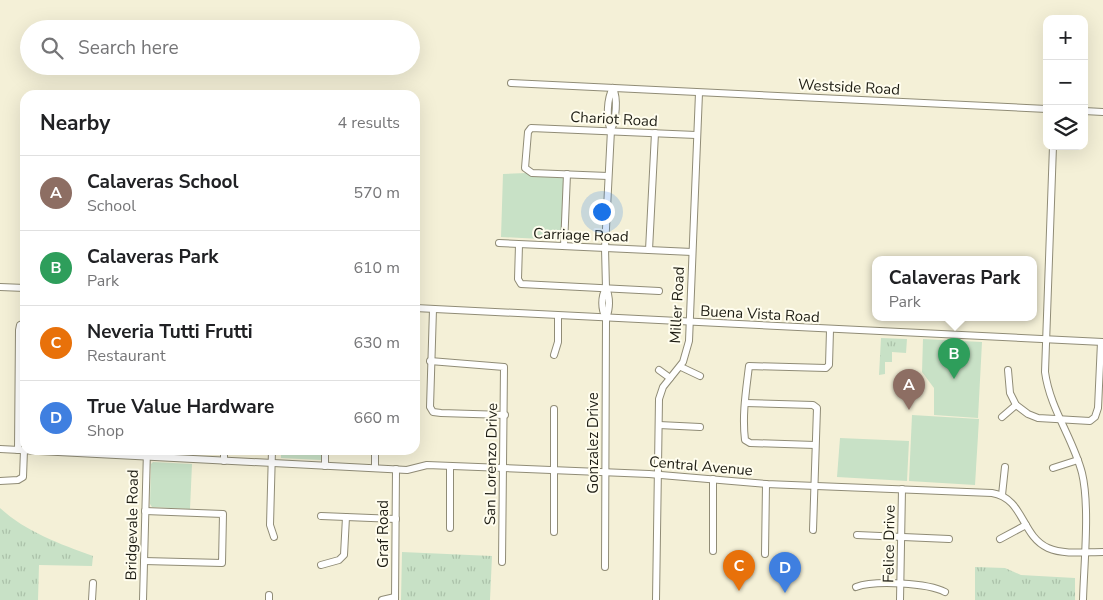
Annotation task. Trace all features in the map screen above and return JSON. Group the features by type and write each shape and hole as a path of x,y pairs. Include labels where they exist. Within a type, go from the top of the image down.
{"street":[{"name":"Westside Road","path":"511,83 1043,109"},
{"name":"Gonzalez Drive","path":"605,567 606,318 609,294 606,288 605,248 611,130 608,124 609,94 613,88"},
{"name":"Miller Road","path":"656,600 660,394 680,366 687,350 690,323 699,93"},
{"path":"1088,111 1103,112"},
{"name":"Chariot Road","path":"566,174 532,173 525,168 528,132 531,128 696,135"},
{"path":"649,250 655,133"},
{"path":"1052,150 1045,341 1046,384 1059,419 1078,460 1085,494 1083,600"},
{"path":"564,246 566,174 608,176"},
{"name":"Carriage Road","path":"499,243 692,252"},
{"path":"519,245 518,279 522,284 659,291"},
{"path":"0,287 20,288"},
{"name":"Buena Vista Road","path":"420,308 1045,341 1102,342"},
{"path":"433,309 429,401 433,412 504,415"},
{"path":"554,355 558,342 558,316"},
{"path":"815,445 750,443 745,440 743,425 749,366 826,368 830,365 830,330"},
{"path":"1008,370 1009,388 1016,405 1032,417 1086,422 1096,416 1098,408 1102,342"},
{"name":"San Lorenzo Drive","path":"430,361 498,364 504,366 502,562"},
{"path":"680,366 700,376"},
{"path":"659,370 670,378"},
{"path":"745,403 813,405 818,408 819,416 815,445 814,530"},
{"path":"1002,417 1016,405"},
{"path":"554,409 554,532"},
{"path":"659,425 700,427"},
{"path":"0,448 20,450"},
{"path":"0,480 18,480 22,477 21,455"},
{"name":"Bridgevale Road","path":"143,600 146,455"},
{"path":"157,455 271,463"},
{"path":"224,455 224,461"},
{"path":"272,455 270,525 274,537"},
{"path":"325,455 325,466"},
{"path":"375,455 375,468"},
{"path":"1053,468 1078,460"},
{"name":"Central Avenue","path":"271,463 396,469 450,466 606,472 766,484 1002,495"},
{"path":"450,466 450,528"},
{"path":"1005,467 1002,495 1015,505 1038,541 1056,550 1103,552"},
{"name":"Graf Road","path":"395,598 396,469"},
{"path":"713,480 713,551"},
{"path":"766,484 766,554"},
{"name":"Felice Drive","path":"900,600 902,489"},
{"path":"144,561 222,563 223,533 223,514 145,511"},
{"path":"321,516 396,519"},
{"path":"321,565 339,560 344,555 346,516"},
{"path":"1000,539 1026,525"},
{"path":"857,535 949,539"},
{"path":"92,600 93,582"},
{"path":"856,587 870,584 900,585 935,587 945,592"},
{"path":"382,600 395,598"}],"green space":[{"path":"526,173 533,177 565,175 562,238 560,240 501,237 503,174"},
{"path":"881,338 907,339 906,353 892,352 892,362 885,362 885,374 879,375"},
{"path":"923,339 982,342 978,418 934,415 934,388 922,372"},
{"path":"912,415 979,419 975,485 909,481"},
{"path":"840,438 909,441 907,481 837,477"},
{"path":"281,455 321,455 321,460 281,458"},
{"path":"153,462 192,464 190,509 152,507 150,504 151,464"},
{"path":"0,508 32,531 93,556 92,566 39,565 38,600 0,600"},
{"path":"402,552 492,556 490,600 401,600"},
{"path":"975,567 1005,568 1021,575 1075,578 1075,600 975,600"}],"place":[{"name":"Calaveras Park","path":"954,379"},
{"name":"Calaveras School","path":"909,410"},
{"name":"Neveria Tutti Frutti","path":"739,591"},
{"name":"True Value Hardware","path":"785,593"}]}
